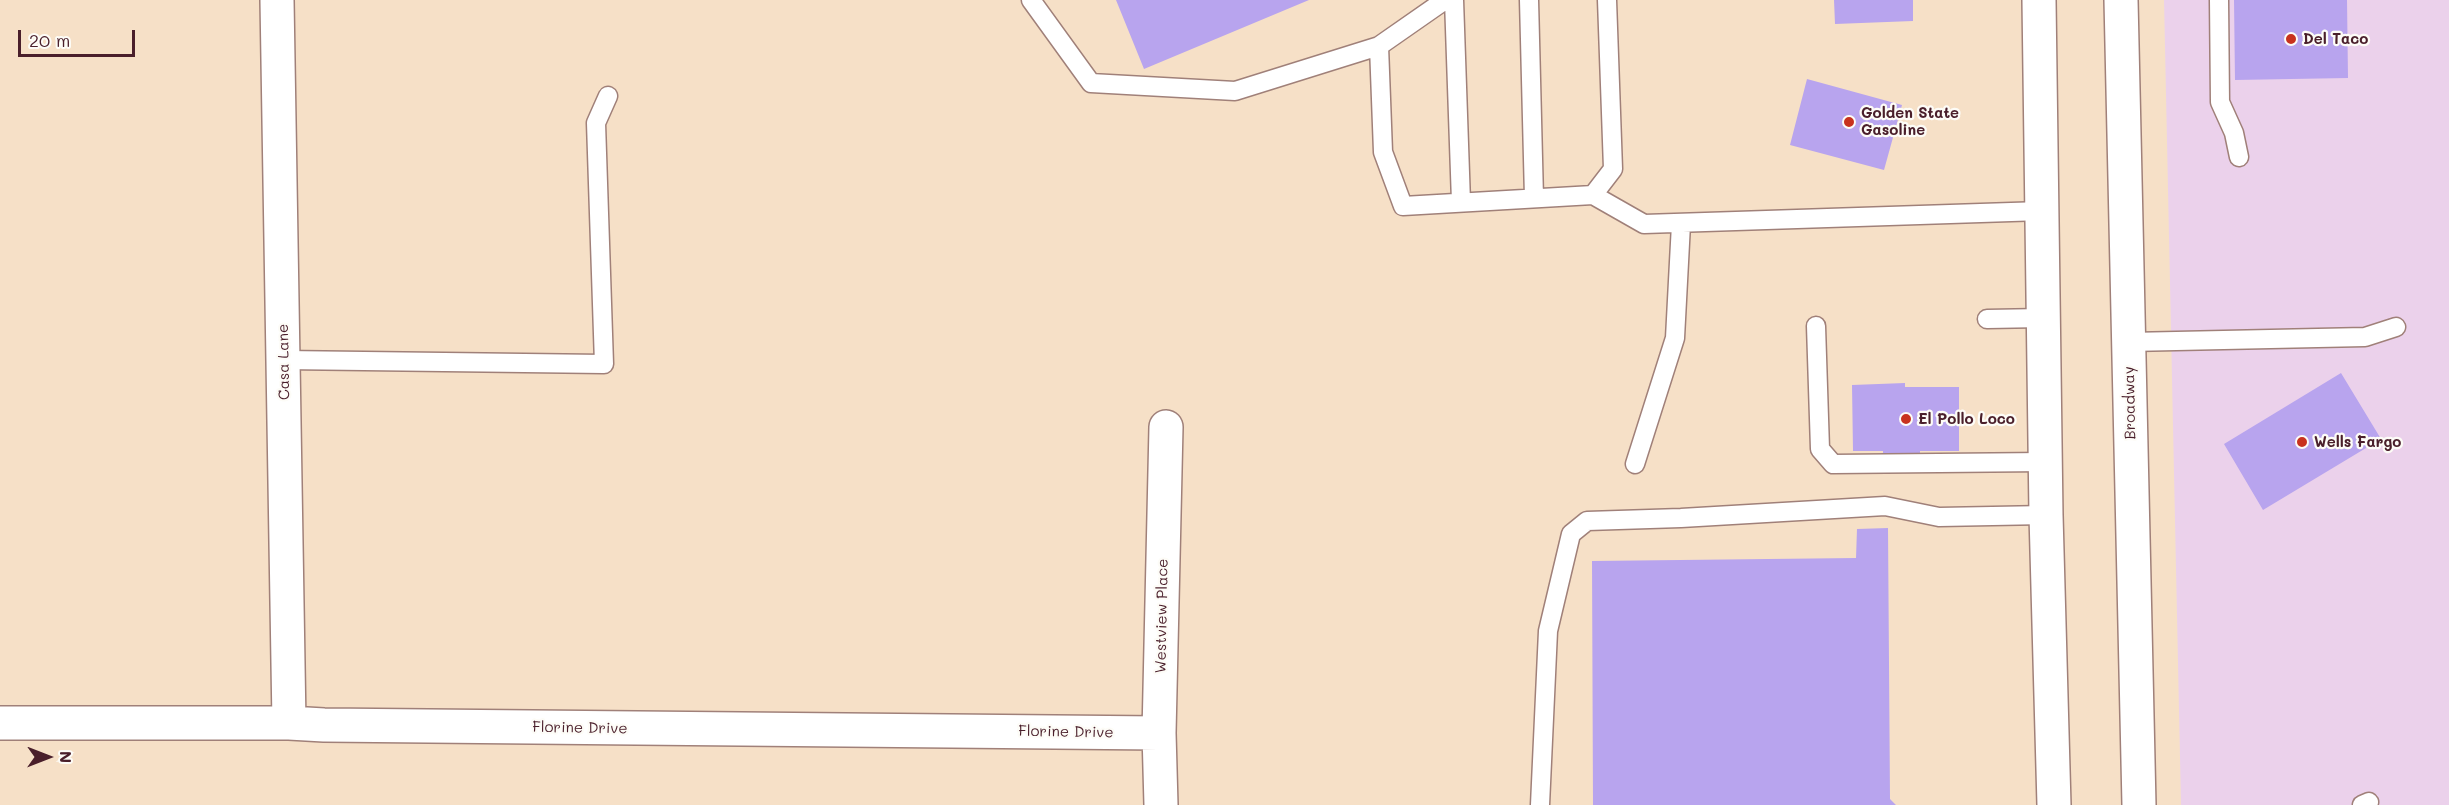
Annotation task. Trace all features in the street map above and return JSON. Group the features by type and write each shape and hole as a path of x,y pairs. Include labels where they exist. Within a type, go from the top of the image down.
{"street":[{"name":"Casa Lane","path":"276,0 289,723"},
{"path":"2039,0 2045,462 2054,805"},
{"name":"Broadway","path":"2121,0 2139,805"},
{"name":"Westview Place","path":"1161,805 1159,733 1166,427"},
{"name":"Florine Drive","path":"0,723 289,723 1159,733"}],"lane":[{"path":"1031,0 1091,83 1234,91 1379,46 1445,0"},
{"path":"1454,0 1461,202"},
{"path":"1529,0 1534,198"},
{"path":"1593,195 1612,169 1607,0"},
{"path":"2218,0 2220,102 2234,133 2239,157"},
{"path":"1379,46 1383,152 1403,206 1593,195 1644,224 2042,211"},
{"path":"284,360 604,364 596,123 608,96"},
{"path":"1635,464 1675,338 1681,224"},
{"path":"1987,319 2043,318"},
{"path":"1816,326 1820,449 1833,464 2045,462"},
{"path":"2129,342 2365,337 2396,327"},
{"path":"1540,805 1548,631 1571,534 1587,521 1885,506 1939,517 2046,515"}],"shaded area":[{"path":"2164,0 2449,0 2449,805 2181,805"}],"building":[{"path":"1116,0 1309,0 1144,69"},
{"path":"1834,0 1913,0 1913,21 1835,24"},
{"name":"Del Taco","path":"2234,0 2347,0 2348,78 2235,80"},
{"path":"1807,79 1902,105 1884,170 1790,145"},
{"name":"Wells Fargo","path":"2341,373 2381,439 2263,510 2224,444"},
{"name":"El Pollo Loco","path":"1905,383 1905,387 1959,387 1959,451 1920,451 1920,456 1883,457 1883,451 1853,451 1852,385"},
{"path":"1888,528 1890,799 1896,805 1593,805 1592,561 1856,558 1857,529"}],"place":[{"name":"Del Taco","path":"2291,39"},
{"name":"Golden State Gasoline","path":"1849,122"},
{"name":"El Pollo Loco","path":"1906,419"},
{"name":"Wells Fargo","path":"2302,442"}]}
